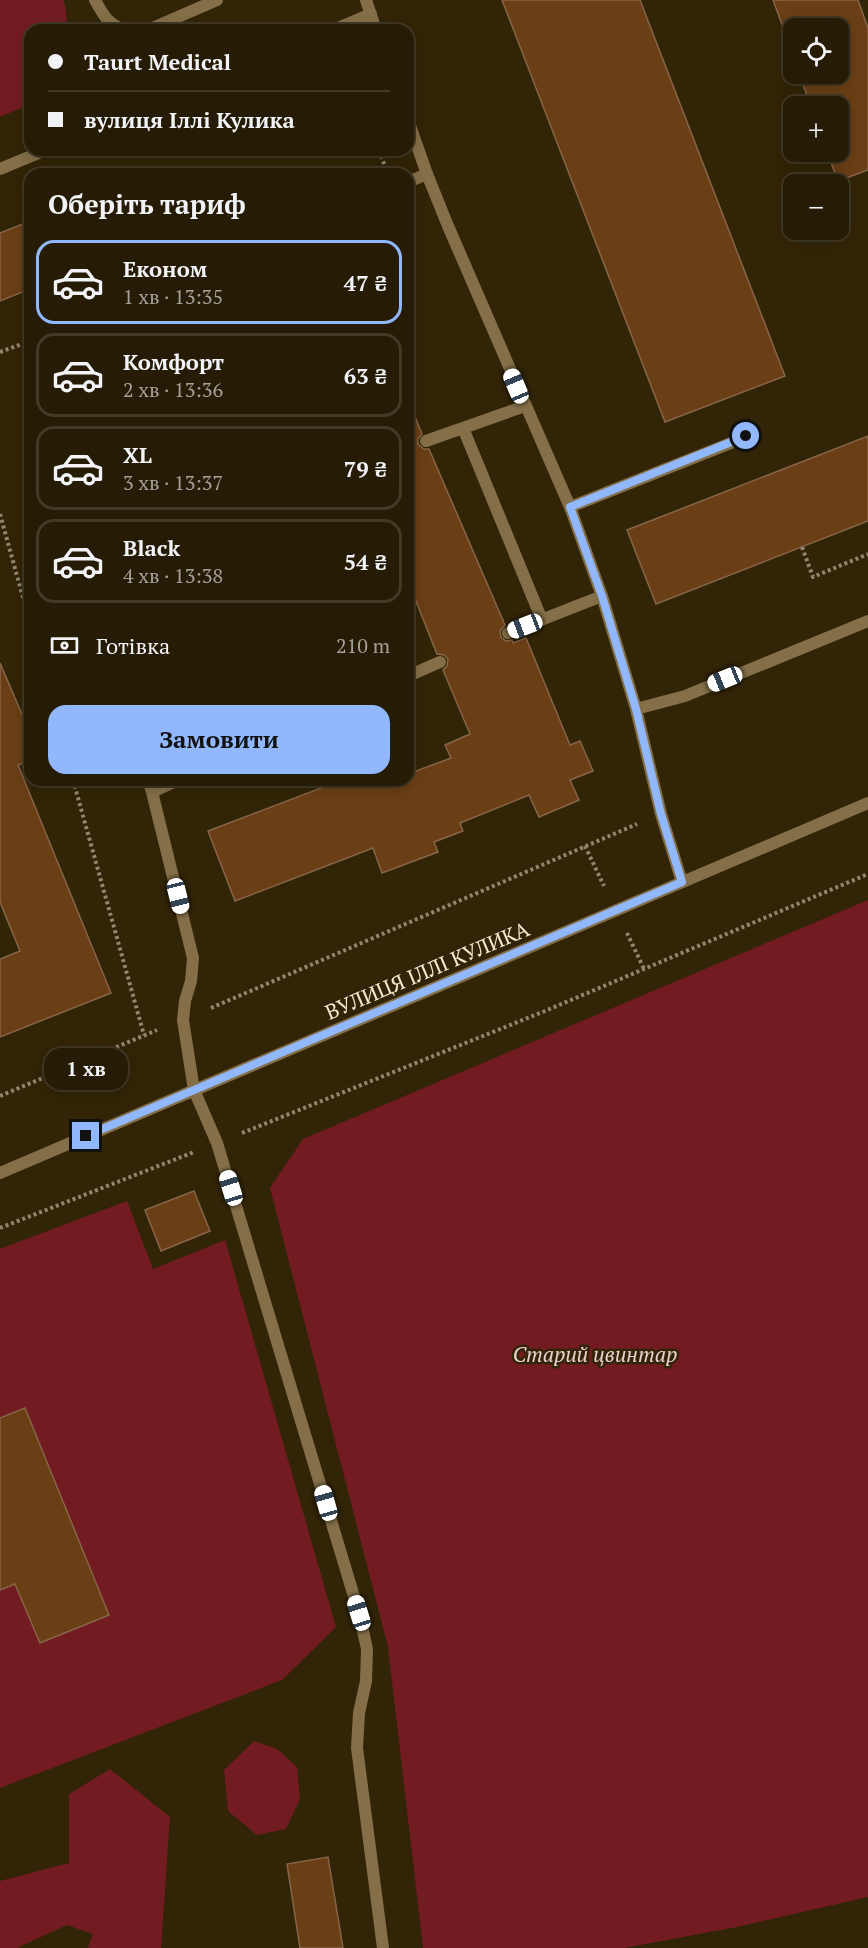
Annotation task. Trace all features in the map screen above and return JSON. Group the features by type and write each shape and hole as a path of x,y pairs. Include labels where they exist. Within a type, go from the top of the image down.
{"street":[{"path":"95,0 105,18 112,24"},
{"path":"162,24 217,0"},
{"path":"366,0 374,24"},
{"path":"347,24 371,14"},
{"path":"414,137 427,174 570,507 602,596 636,709 661,814 682,882"},
{"path":"0,169 31,156"},
{"path":"414,179 427,174"},
{"path":"426,441 525,406"},
{"path":"463,428 542,620"},
{"path":"570,507 746,436"},
{"path":"508,633 602,596"},
{"path":"636,709 684,696 868,621"},
{"path":"414,673 440,662"},
{"path":"150,786 193,958 183,1020 194,1090 217,1143 359,1613 367,1649 366,1682 359,1713 357,1748 383,1948"},
{"name":"ВУЛИЦЯ ІЛЛІ КУЛИКА","path":"0,1173 868,803"}],"path":[{"path":"0,352 24,343"},
{"path":"0,514 24,601"},
{"path":"802,547 813,577 868,554"},
{"path":"75,786 144,1035"},
{"path":"0,1096 183,1020 661,814"},
{"path":"0,1228 545,1011 868,874"}],"green space":[{"path":"0,0 63,0 67,24 24,24 24,107 0,117"},
{"name":"Старий цвинтар","path":"868,900 868,1897 737,1927 624,1948 423,1948 388,1647 270,1188 303,1139"},
{"path":"127,1201 153,1269 225,1240 336,1627 282,1680 0,1788 0,1249"},
{"path":"254,1741 277,1749 297,1767 300,1799 286,1829 257,1835 228,1811 224,1770"},
{"path":"110,1769 170,1817 161,1948 88,1948 93,1934 67,1925 17,1948 0,1948 0,1881 69,1863 69,1794"}],"building":[{"path":"502,0 640,0 785,376 665,422"},
{"path":"773,0 858,0 868,28 868,170 849,177 849,174 835,174 831,162 849,162 849,96 807,96 803,84 849,84 849,18 783,18 783,27"},
{"path":"24,223 24,291 0,301 0,233"},
{"path":"414,415 422,434 418,439 418,444 424,449 429,449 505,625 500,631 501,637 506,641 512,640 513,643 526,638 570,745 580,741 593,771 570,780 579,800 539,817 529,795 460,823 463,831 434,842 438,852 382,873 373,848 235,901 208,831 326,786 414,786 414,772 451,758 445,745 470,734 443,670 447,666 448,659 444,655 437,654 414,596"},
{"path":"868,436 868,521 656,604 627,530"},
{"path":"0,663 24,719 24,763 18,765 24,786 27,786 111,993 0,1037 0,959 20,951 0,902"},
{"path":"194,1191 210,1231 161,1251 145,1210"},
{"path":"25,1408 109,1615 40,1643 15,1584 0,1590 0,1418"},
{"path":"328,1857 343,1948 300,1948 287,1864"}],"route":[{"path":"86,1136 682,882 661,814 636,709 602,596 570,507 746,436"}]}
